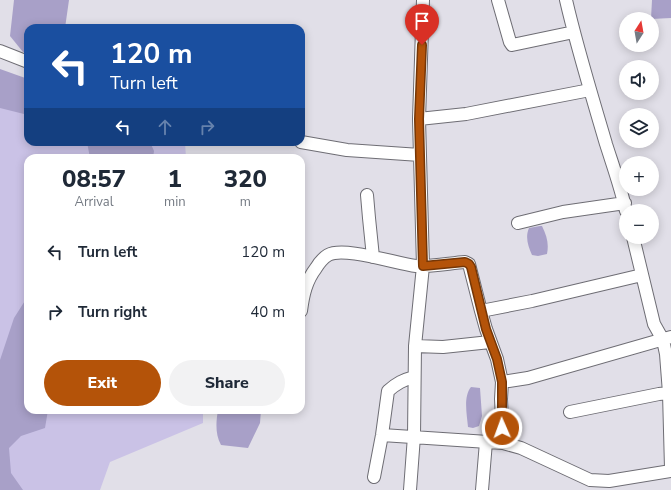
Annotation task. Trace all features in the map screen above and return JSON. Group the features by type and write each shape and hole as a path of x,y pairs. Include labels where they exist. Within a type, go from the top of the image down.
{"street":[{"path":"410,490 414,436 415,346 423,266 419,119 423,0"},
{"path":"498,0 510,42 512,44 574,32"},
{"path":"566,0 590,90 617,175 624,204"},
{"path":"0,51 24,60"},
{"path":"419,119 466,114 590,90"},
{"path":"305,143 347,150 420,154"},
{"path":"368,195 368,218 373,257"},
{"path":"518,223 563,212 619,207"},
{"path":"635,244 654,324 667,339 666,354 669,393 671,468"},
{"path":"305,288 313,272 322,260 329,254 354,254 417,266 465,262 469,264 490,342 497,359 502,382 501,399 503,443"},
{"path":"481,311 532,301 642,275"},
{"path":"502,382 528,378 667,339"},
{"path":"415,346 443,347 490,342"},
{"path":"374,477 388,391 397,383 414,377"},
{"path":"570,412 669,393"},
{"path":"382,435 503,443 521,448 590,480 609,481 671,471"},
{"path":"482,490 486,442"}],"shaded area":[{"path":"14,0 69,0 66,24 24,24 24,52 10,36"},
{"path":"652,0 671,0 671,18 659,19 659,12 651,12"},
{"path":"0,69 24,78 24,114 0,108"},
{"path":"0,98 24,104 24,146 185,146 186,154 24,154 24,414 203,414 203,423 110,462 100,490 0,490"},
{"path":"88,146 152,146 154,151 154,154 89,154"},
{"path":"542,226 548,243 547,254 538,256 532,255 528,242 528,231 529,228"},
{"path":"24,302 24,414 47,414 45,428 21,436 9,448 11,473 23,490 0,490 0,360 14,318"},
{"path":"471,387 480,388 482,416 479,426 473,428 468,427 466,406 467,396"},
{"path":"218,414 261,414 260,423 248,448 221,445 216,428"}],"route":[{"path":"422,45 419,119 423,266 465,262 471,267 486,329 497,359 502,382 502,428"}]}
